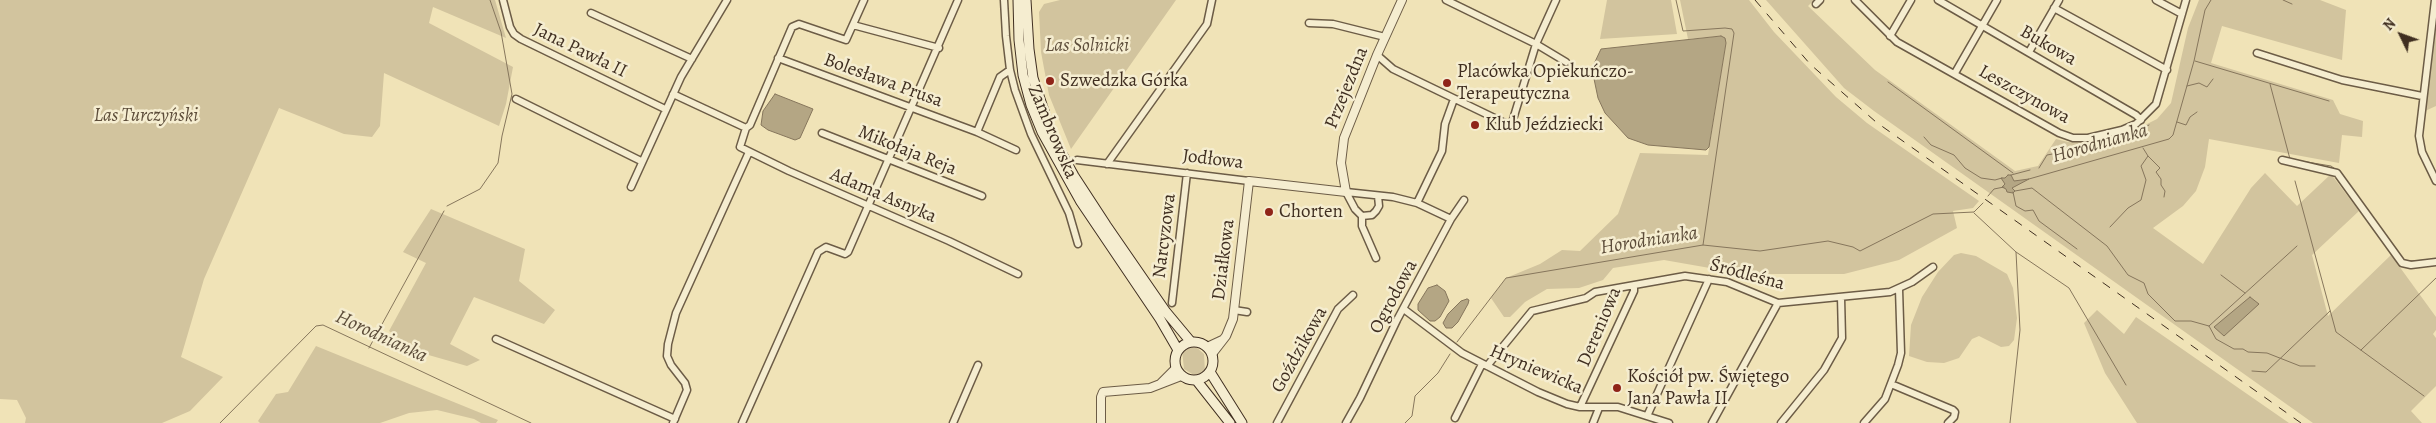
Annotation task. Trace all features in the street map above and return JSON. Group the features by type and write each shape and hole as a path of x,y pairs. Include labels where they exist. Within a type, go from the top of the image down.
{"main road":[{"name":"Zambrowska","path":"1018,0 1021,62 1027,90 1042,132 1061,161"},
{"name":"Zambrowska","path":"1026,0 1029,49 1036,92 1061,161"},
{"path":"1061,161 1156,296 1191,342"},
{"path":"1061,161 1080,202 1160,320 1178,350"},
{"path":"1191,342 1199,343 1209,350 1213,364 1210,372 1197,381 1181,376 1176,368 1175,356 1178,350 1191,342"},
{"path":"1210,372 1242,423"},
{"path":"1197,381 1230,423"}],"street":[{"name":"Jana Pawła II","path":"503,0 510,27 514,34 521,39 664,112"},
{"path":"631,188 673,94 727,0"},
{"path":"673,94 746,128 750,125 792,27 798,24 846,40 864,0"},
{"path":"742,423 818,252 826,248 843,254 848,252 939,48 958,0"},
{"name":"Zambrowska","path":"1004,0 1010,70 1023,114 1063,200 1078,244"},
{"path":"1107,164 1207,24 1212,0"},
{"name":"Przejezdna","path":"1346,192 1341,163 1342,145 1377,55 1402,0"},
{"path":"1446,0 1536,44 1566,62"},
{"path":"1377,55 1393,69 1511,126 1536,44 1556,0"},
{"name":"Leszczynowa","path":"1855,0 1890,36 2064,135 2088,138 2122,130 2141,120 2156,104 2186,0"},
{"path":"1890,36 1911,0"},
{"name":"Bukowa","path":"1938,0 2136,115 2141,120"},
{"path":"1955,74 1997,0"},
{"path":"2029,52 2058,0"},
{"path":"2156,0 2182,14"},
{"path":"2434,0 2422,96 2420,145 2436,181"},
{"path":"2054,8 2167,70"},
{"path":"591,13 692,59"},
{"path":"1309,23 1333,24 1385,37"},
{"path":"853,25 939,48"},
{"path":"2257,53 2342,80 2422,96"},
{"name":"Bolesława Prusa","path":"778,58 977,132 1016,150"},
{"path":"977,132 1000,77 1010,70"},
{"path":"516,99 641,162"},
{"path":"1451,219 1417,203 1442,151 1445,124 1454,99"},
{"name":"Adama Asnyka","path":"746,128 740,144 742,149 948,240 1018,274"},
{"name":"Mikołaja Reja","path":"822,133 982,196"},
{"path":"496,339 674,421 687,390 685,383 671,365 667,356 676,313 749,152"},
{"name":"Jodłowa","path":"1077,160 1393,197 1417,203"},
{"path":"2282,160 2337,173 2402,263 2410,266 2436,262"},
{"name":"Narcyzowa","path":"1172,303 1187,173"},
{"name":"Działkowa","path":"1209,350 1222,340 1230,328 1234,310 1249,181"},
{"path":"1346,192 1355,209 1362,216 1362,226 1376,258"},
{"path":"1362,216 1372,215 1376,211 1379,206 1378,196"},
{"name":"Ogrodowa","path":"1346,423 1451,219 1464,200"},
{"name":"Śródleśna","path":"1455,418 1484,365 1532,311 1586,298 1595,292 1685,276 1709,279 1743,287 1778,303 1841,297 1899,289 1933,267"},
{"path":"1648,414 1709,279"},
{"name":"Dereniowa","path":"1580,407 1634,291 1634,285"},
{"path":"1864,423 1885,399 1900,352 1899,289"},
{"name":"Goździkowa","path":"1277,423 1338,309 1353,295"},
{"path":"1781,423 1824,370 1842,338 1841,297"},
{"path":"1712,423 1778,303"},
{"path":"1234,310 1247,312"},
{"name":"Hryniewicka","path":"1404,310 1462,353 1538,392 1580,407 1618,407 1648,414 1669,423"},
{"path":"954,423 978,365"},
{"path":"1159,384 1176,368"},
{"path":"1101,423 1100,397 1103,392 1150,388 1181,376"},
{"path":"1891,384 1956,412 1948,423"},
{"path":"1593,423 1599,408"}],"green space":[{"name":"Las Turczyński","path":"0,0 495,0 506,38 433,7 429,23 513,67 506,104 499,126 384,73 380,126 372,137 344,134 279,108 204,279 181,357 223,377 190,411 162,423 25,423 26,418 17,400 0,399"},
{"name":"Las Solnicki","path":"1060,0 1176,0 1071,149 1049,95 1041,52 1039,12 1044,4"},
{"path":"1607,0 1671,0 1677,34 1600,39"},
{"path":"1680,0 1749,0 1774,32 1836,97 1867,123 1979,201 1973,208 1953,211 1957,228 1899,260 1844,274 1744,274 1664,260 1613,268 1603,280 1579,288 1547,289 1525,302 1510,317 1504,317 1491,298 1506,278 1540,264 1562,250 1580,251 1618,214 1640,153 1708,155 1726,43 1721,36 1688,39"},
{"path":"1766,0 1814,0 1808,6 1875,70 2015,171 2038,166 2056,139 2068,142 2097,143 2135,130 2157,119 2171,103 2188,28 2199,0 2320,0 2346,10 2342,60 2222,26 2211,63 2333,100 2340,114 2363,121 2362,137 2342,135 2339,163 2209,139 2205,167 2196,191 2183,206 2153,228 2203,264 2251,188 2265,173 2297,206 2331,174 2359,211 2312,255 2328,316 2391,255 2436,317 2436,330 2433,334 2436,338 2436,386 2411,411 2422,423 2313,423 1844,88"},
{"path":"2436,27 2436,106 2425,111 2427,89"},
{"path":"431,209 525,249 519,281 555,310 544,324 474,297 450,344 480,360 467,366 418,352 389,331 426,263 403,252"},
{"path":"1961,253 1976,256 2007,274 2013,288 2017,318 2014,340 2009,346 2001,347 1979,336 1972,339 1959,358 1944,363 1927,362 1909,356 1911,325 1922,297 1938,272 1954,255"},
{"path":"2097,310 2124,334 2136,317 2289,423 2137,423 2105,373 2084,323"},
{"path":"316,346 498,420 496,423 481,423 474,419 437,410 409,413 380,423 260,423 258,421 276,394 288,392"},
{"path":"1187,347 1196,347 1204,354 1205,372 1194,375 1184,369 1182,350"}],"shaded area":[{"path":"1721,36 1725,38 1726,43 1709,147 1706,150 1648,145 1628,138 1605,113 1598,98 1593,74 1593,66 1601,49"},
{"path":"775,94 813,109 800,138 795,140 768,130 761,125 763,111"},
{"path":"2011,175 2014,181 2029,179 2012,188 2015,191 2013,193 2007,192 2002,187 2005,184 2001,178 2005,178"},
{"path":"1437,285 1445,291 1449,301 1440,317 1435,321 1430,321 1418,310 1418,304 1428,288"},
{"path":"2250,297 2259,304 2224,336 2214,327"},
{"path":"1469,300 1468,304 1458,322 1452,328 1446,328 1443,323 1448,314 1461,301"}],"waterway":[{"path":"447,206 480,189 498,163 512,94 501,32 490,0"},
{"path":"1676,0 1683,31 1725,28 1732,29 1734,33 1703,245"},
{"name":"Horodnianka","path":"2029,179 2169,139 2173,135 2194,61 2205,10 2211,0"},
{"path":"2283,0 2292,4"},
{"path":"2195,61 2329,101"},
{"path":"2187,86 2199,83 2207,87 2213,79"},
{"path":"1888,82 2013,173"},
{"path":"2270,84 2290,159"},
{"path":"2177,122 2186,125 2190,117 2197,112"},
{"path":"2039,168 2047,155 2117,142 2149,125"},
{"path":"1924,137 1931,145 1954,155 1965,168 1981,178 1995,180 2002,178"},
{"path":"2110,227 2128,208 2141,200 2146,180 2141,166 2148,156 2143,148"},
{"path":"2148,156 2160,168 2156,172 2161,179 2161,185 2165,191 2164,197"},
{"path":"2301,161 2331,166 2338,171"},
{"path":"2011,175 2030,170"},
{"path":"2341,173 2377,223"},
{"path":"2295,181 2336,332 2424,396"},
{"name":"Horodnianka","path":"1988,196 1994,189 2004,187"},
{"path":"2015,191 2032,188 2107,246 2128,275 2144,283 2148,294 2175,321 2191,321 2209,326 2216,339 2234,349 2267,353 2300,366 2315,366"},
{"path":"2013,192 2016,206 2025,211 2033,210 2039,221 2077,249"},
{"name":"Horodnianka","path":"1457,342 1506,278 1703,245 1760,251 1828,241 1853,247 1860,251 1933,214 1974,212 1983,203"},
{"path":"369,348 444,211"},
{"path":"1974,213 2016,252 2020,330 2010,423"},
{"path":"2209,326 2297,246"},
{"path":"2016,252 2069,288 2126,385"},
{"path":"2409,261 2428,260"},
{"path":"2221,275 2245,293"},
{"path":"2361,350 2436,278"},
{"path":"2252,371 2266,372 2330,311"},
{"name":"Horodnianka","path":"220,423 316,326 323,325 531,423"},
{"name":"Horodnianka","path":"1405,423 1412,416 1415,396 1438,373 1450,354"}],"railway":[{"path":"1755,0 1810,64 1876,122 2301,423"}],"place":[{"name":"Szwedzka Górka","path":"1050,81"},
{"name":"Placówka Opiekuńczo- Terapeutyczna","path":"1447,83"},
{"name":"Klub Jeździecki","path":"1475,125"},
{"name":"Chorten","path":"1269,212"},
{"name":"Kościół pw. Świętego Jana Pawła II","path":"1617,388"}]}
